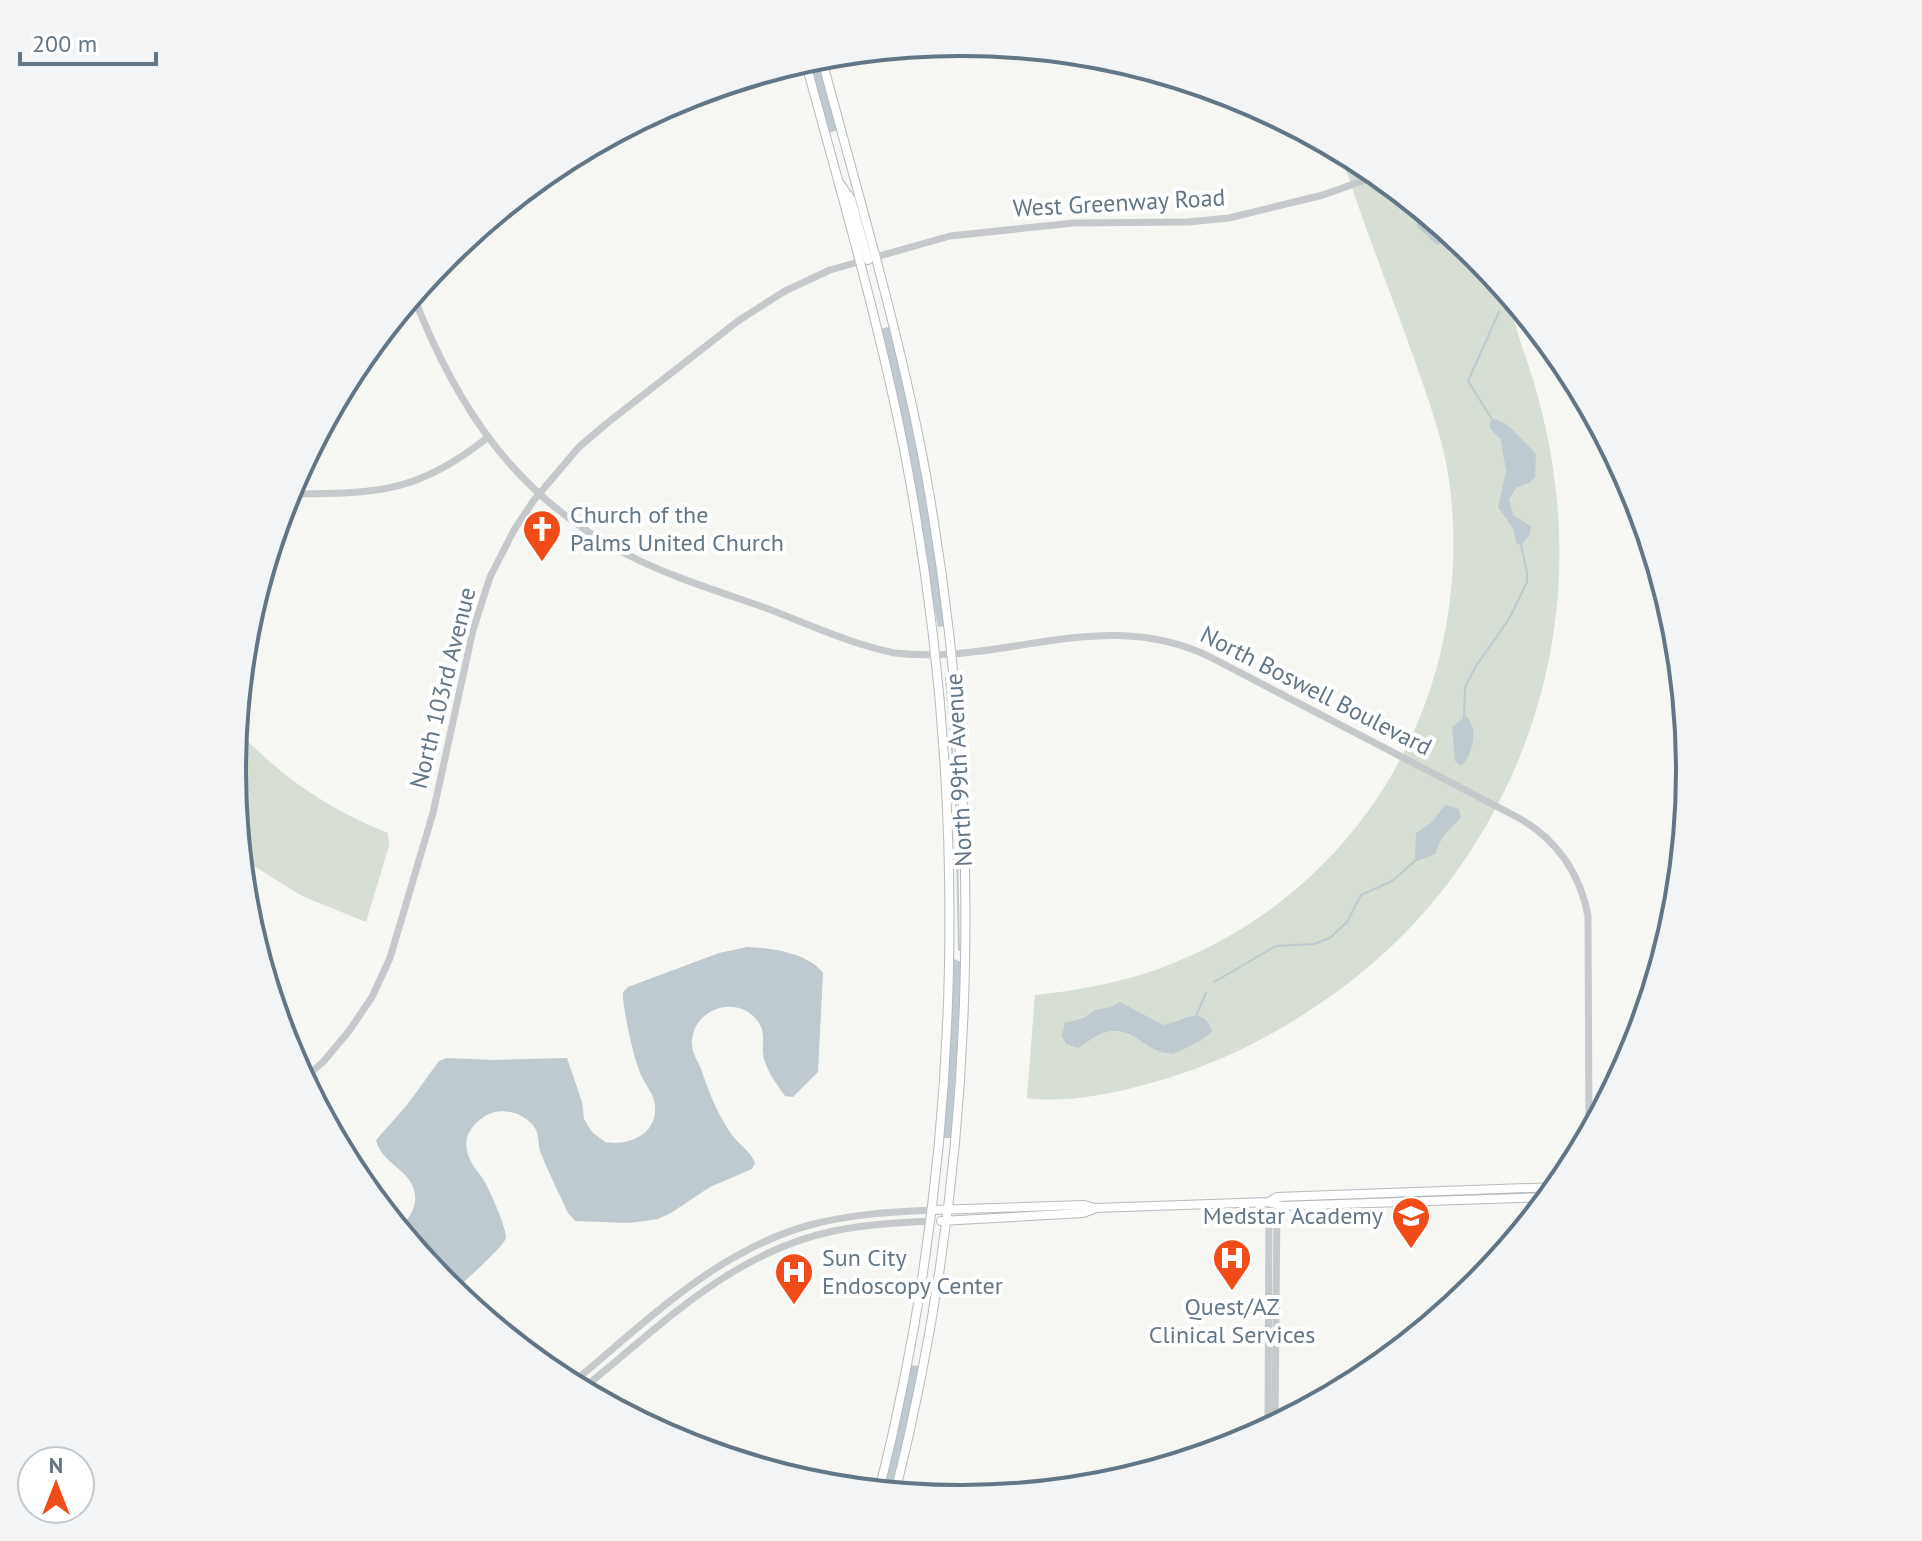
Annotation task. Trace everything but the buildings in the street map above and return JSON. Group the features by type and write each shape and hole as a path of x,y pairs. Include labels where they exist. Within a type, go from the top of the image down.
{"main road":[{"name":"North 99th Avenue","path":"825,70 842,136 904,447 925,570 947,779 950,891 940,1210 925,1361 898,1482"},
{"name":"North 99th Avenue","path":"808,73 837,181 868,260 925,473 952,652 963,775 966,959 961,1079 938,1221 881,1480"},
{"path":"826,141 842,136"},
{"path":"940,1210 1274,1202 1359,1194 1540,1188"},
{"path":"1326,1204 1357,1198 1359,1194"},
{"path":"1274,1202 1326,1204 1533,1197"},
{"path":"938,1221 1083,1213 1095,1208"}],"street":[{"name":"West Greenway Road","path":"868,260 939,239 979,233 1074,223 1188,222 1229,218 1323,195 1364,180"},
{"name":"North 103rd Avenue","path":"313,1071 349,1031 372,997 390,958 433,813 483,596 507,542 539,494 579,447 738,321 804,281 868,260"},
{"name":"North Boswell Boulevard","path":"418,306 449,378 487,438 520,477 600,540 631,557 679,578 883,651 910,655 935,654 1114,634 1145,636 1182,645 1537,830 1553,844 1571,868 1583,893 1588,916 1589,1111"},
{"path":"302,494 377,492 418,482 487,438"},
{"path":"1274,1202 1274,1412"},
{"path":"581,1375 685,1289 715,1267 747,1250 799,1228 832,1220 873,1213 940,1210"},
{"path":"591,1381 701,1291 759,1257 831,1231 873,1224 938,1221"},
{"path":"1269,1415 1272,1385"}],"shaded area":[{"path":"822,70 837,130 829,133 811,72"},
{"path":"1346,169 1396,204 1466,265 1513,317 1526,358 1545,424 1556,490 1559,556 1555,621 1543,686 1523,748 1495,809 1459,868 1437,897 1388,949 1333,995 1272,1033 1192,1070 1107,1094 1051,1100 1027,1098 1035,995 1089,987 1142,974 1176,962 1243,928 1301,885 1351,833 1392,775 1422,711 1443,642 1453,570 1449,479 1432,411"},
{"path":"1417,221 1442,243 1437,245 1417,226"},
{"path":"889,327 908,401 932,524 946,626 938,627 879,329"},
{"path":"1496,419 1510,427 1536,454 1535,478 1516,488 1509,499 1513,515 1531,526 1529,536 1521,545 1516,543 1513,528 1498,507 1506,471 1501,440 1489,427 1490,422"},
{"path":"1466,716 1472,727 1473,741 1469,756 1461,766 1455,761 1452,727"},
{"path":"247,741 306,790 346,814 388,833 389,846 366,922 302,896 253,866 248,817"},
{"path":"1445,805 1459,809 1461,817 1442,838 1435,854 1417,861 1416,833 1431,823"},
{"path":"747,947 778,950 799,956 823,973 818,1072 793,1097 785,1096 768,1070 761,1027 747,1011 727,1007 717,1009 694,1029 692,1048 710,1094 732,1135 753,1159 752,1169 710,1187 658,1219 630,1223 575,1221 546,1167 533,1125 513,1113 491,1113 473,1126 466,1140 466,1148 492,1197 506,1238 463,1283 407,1220 415,1202 411,1183 385,1157 376,1140 407,1105 439,1061 447,1058 567,1058 582,1102 584,1119 592,1132 605,1142 614,1143 639,1137 651,1125 655,1103 633,1050 623,992 628,987 719,953"},
{"path":"954,959 962,962 952,1138 942,1138"},
{"path":"1120,1002 1163,1025 1197,1016 1208,1023 1212,1031 1172,1054 1153,1049 1132,1035 1116,1031 1099,1035 1078,1048 1066,1044 1062,1036 1065,1023"},
{"path":"910,1365 919,1366 894,1481 883,1480"}],"waterway":[{"path":"1493,421 1468,381 1499,312"},
{"path":"1464,717 1465,687 1509,619 1527,582 1521,545"},
{"path":"946,678 956,795 959,950"},
{"path":"1214,982 1276,946 1314,944 1330,938 1347,922 1361,895 1392,881 1416,860"},
{"path":"1196,1016 1206,993"}],"place":[{"name":"Church of the Palms United Church","path":"542,563"},
{"name":"Medstar Academy","path":"1411,1250"},
{"name":"Quest/AZ Clinical Services","path":"1232,1292"},
{"name":"Sun City Endoscopy Center","path":"794,1306"}]}
